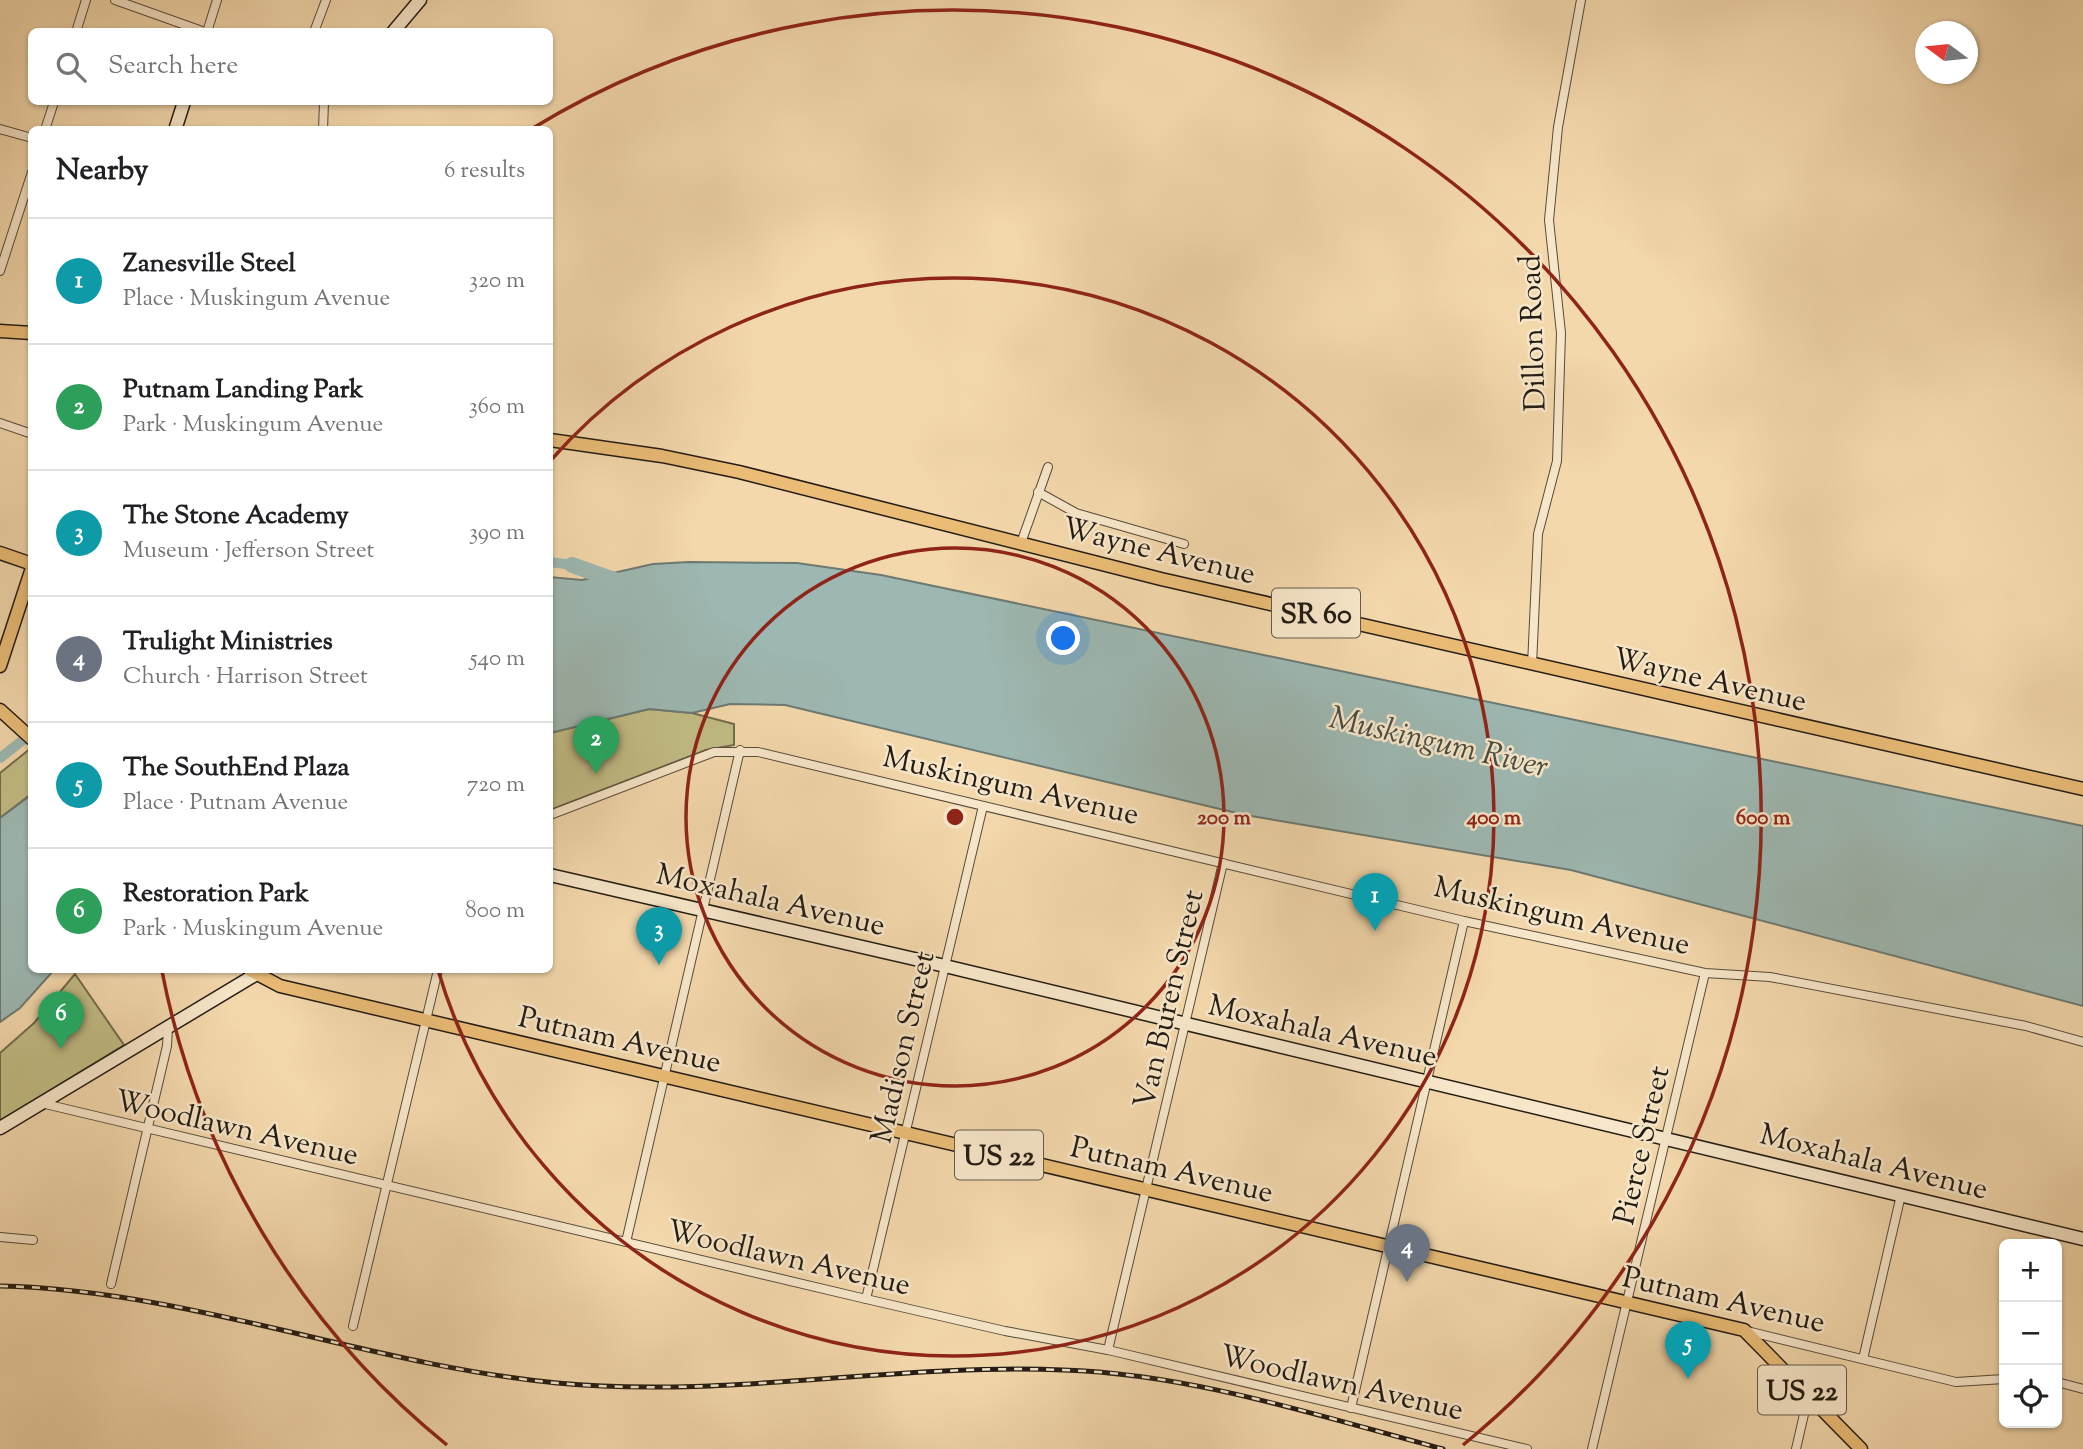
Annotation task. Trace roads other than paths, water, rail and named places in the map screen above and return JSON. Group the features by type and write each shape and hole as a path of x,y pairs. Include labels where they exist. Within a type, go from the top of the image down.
{"main road":[{"path":"0,331 28,333"},
{"name":"Wayne Avenue","path":"553,440 662,456 739,472 1021,543 1532,665 2083,789"},
{"path":"0,553 28,564"},
{"path":"0,666 28,578"},
{"path":"0,710 28,735"},
{"name":"Putnam Avenue","path":"259,973 279,986 1744,1330"},
{"name":"US 22","path":"1744,1330 1861,1449"}],"street":[{"path":"77,28 86,0"},
{"path":"115,0 195,28"},
{"path":"207,28 217,0"},
{"path":"316,28 326,0"},
{"path":"396,28 419,0"},
{"name":"Dillon Road","path":"1532,665 1538,534 1558,448 1561,333 1549,220 1558,127 1581,0"},
{"path":"46,126 53,105"},
{"path":"176,126 183,105"},
{"path":"323,126 324,105"},
{"path":"0,129 28,137"},
{"path":"0,271 28,184"},
{"path":"0,423 28,433"},
{"path":"1021,543 1048,467"},
{"path":"1038,492 1076,513 1184,544"},
{"path":"626,1242 740,750"},
{"name":"Muskingum Avenue","path":"553,814 714,752 740,750 1464,921 1705,974 1770,977 2026,1027 2083,1042"},
{"name":"Madison Street","path":"866,1299 983,806"},
{"name":"Van Buren Street","path":"1108,1350 1223,863"},
{"name":"Moxahala Avenue","path":"553,876 945,965 2083,1240"},
{"path":"1350,1408 1464,921"},
{"path":"0,1128 253,973"},
{"path":"353,1326 437,973"},
{"name":"Pierce Street","path":"1592,1449 1705,974"},
{"path":"111,1284 168,1027"},
{"name":"Woodlawn Avenue","path":"41,1103 1004,1331 1108,1350 1350,1408 1489,1445 1527,1449"},
{"path":"1863,1359 1902,1195"},
{"path":"0,1237 33,1240"},
{"name":"Putnam Avenue","path":"1744,1330 1956,1382 1999,1379"},
{"path":"2062,1383 2083,1389"},
{"path":"1796,1449 1808,1397"}],"water":[{"path":"797,563 881,575 2083,826 2083,1006 1571,870 1245,815 785,705 730,704 692,713 649,709 553,732 553,577 582,580 653,564"},
{"path":"28,797 28,973 51,973 20,1008 0,1022 0,818"}],"waterway":[{"path":"553,562 572,565"},
{"name":"Muskingum River","path":"572,565 623,583"},
{"name":"Muskingum River","path":"0,758 28,736"}],"railway":[{"path":"0,1286 140,1300 417,1361 557,1383 683,1387 937,1371 1000,1369 1112,1373 1160,1379 1255,1399 1443,1449"}],"place":[{"name":"Putnam Landing Park","path":"596,774"},
{"name":"Zanesville Steel","path":"1375,931"},
{"name":"The Stone Academy","path":"659,965"},
{"name":"Restoration Park","path":"61,1049"},
{"name":"Trulight Ministries","path":"1407,1282"},
{"name":"The SouthEnd Plaza","path":"1688,1379"}]}
